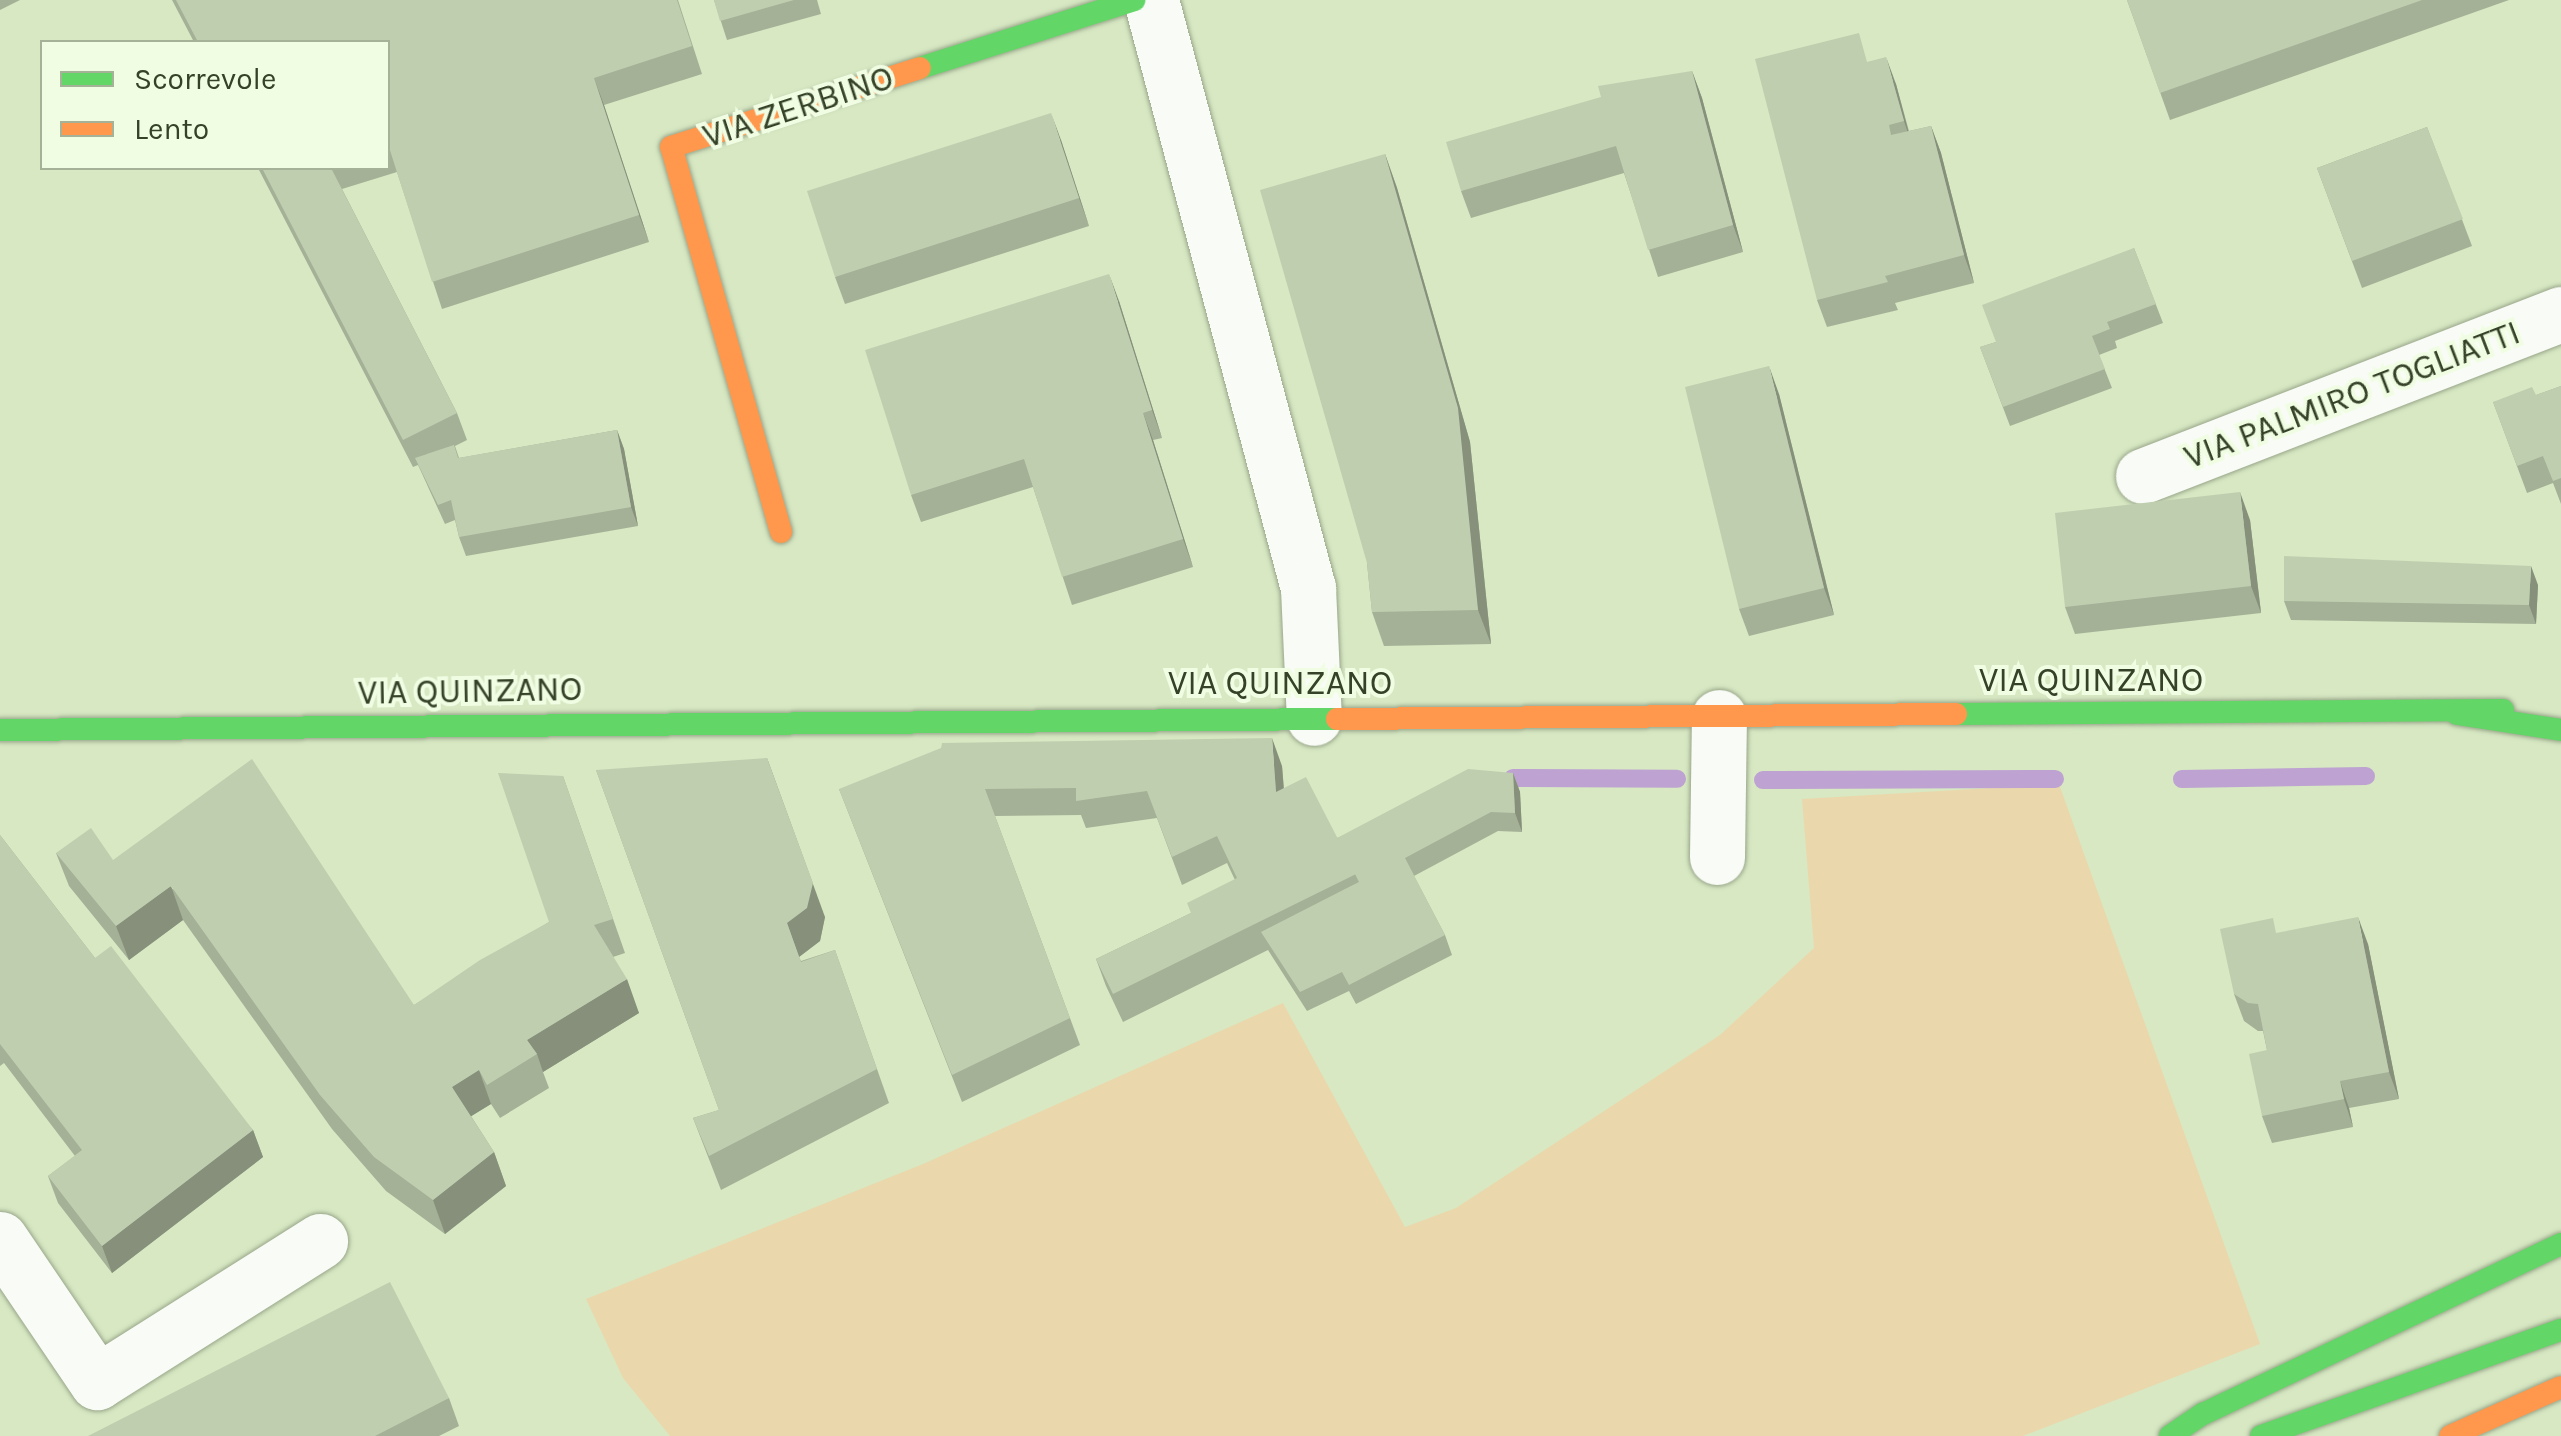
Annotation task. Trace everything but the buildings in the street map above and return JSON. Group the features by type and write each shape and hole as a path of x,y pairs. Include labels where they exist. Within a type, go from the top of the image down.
{"street":[{"name":"VIA ZERBINO","path":"781,532 672,148 1134,0"},
{"path":"1151,0 1308,588 1314,718"},
{"name":"VIA PALMIRO TOGLIATTI","path":"2143,476 2561,314"},
{"name":"VIA QUINZANO","path":"0,730 1314,718 2457,714 2561,706"},
{"path":"2457,714 2561,730"},
{"path":"1717,857 1719,716"},
{"path":"0,1239 96,1382 320,1240"},
{"path":"2170,1436 2204,1414 2561,1244"},
{"path":"2261,1436 2561,1330"},
{"path":"2450,1436 2561,1387"},
{"path":"2473,1427 2561,1400"}],"shaded area":[{"path":"2059,784 2260,1344 2023,1436 670,1436 623,1378 586,1299 923,1164 1283,1003 1405,1227 1456,1208 1720,1035 1814,948 1802,799"}],"waterway":[{"path":"2182,779 2366,776"},
{"path":"1513,778 1677,779"},
{"path":"1763,780 2055,779"}],"traffic: fast":[{"path":"920,68 1134,0"},
{"path":"1956,714 2503,710"},
{"path":"2457,714 2561,730"},
{"path":"0,730 1337,719"},
{"path":"2170,1436 2203,1414 2561,1244"},
{"path":"2261,1436 2561,1330"}],"traffic: slow":[{"path":"781,532 671,147 920,68"},
{"path":"1337,719 1956,714"},
{"path":"2450,1436 2561,1387"}]}
